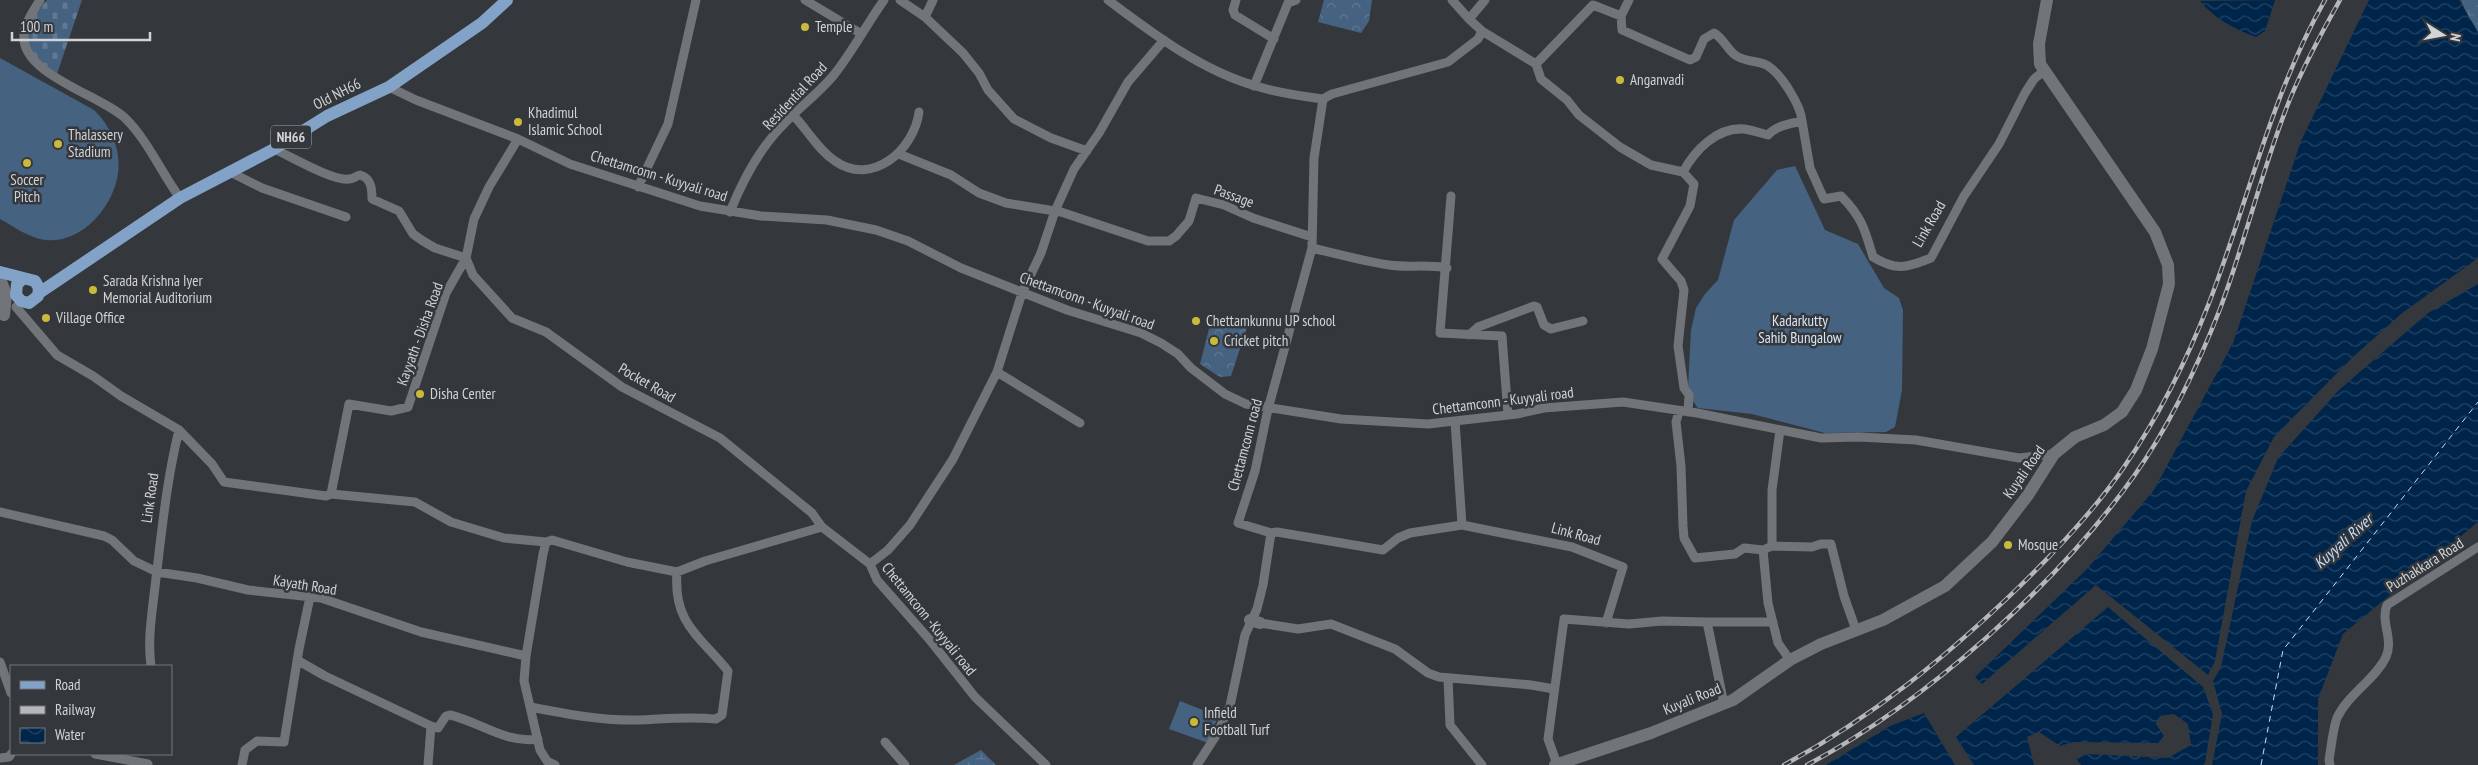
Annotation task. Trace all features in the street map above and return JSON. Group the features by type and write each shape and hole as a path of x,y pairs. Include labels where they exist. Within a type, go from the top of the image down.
{"main road":[{"name":"Old NH66","path":"20,305 33,301 39,293 180,198 274,148 327,116 389,87 482,23 507,0"},
{"name":"Kuyali Road","path":"1556,765 1651,733 1724,704 1761,682 1790,660 1882,620 1945,586 1992,542 2012,518 2054,454 2075,438 2104,425 2122,412 2129,402 2146,366 2157,332 2169,284 2168,264 2155,232 2044,72 2039,55 2039,44 2047,0"},
{"name":"Old NH66","path":"24,282 47,279 72,270"},
{"path":"0,276 39,288 39,293"},
{"path":"0,276 6,294 2,316"},
{"path":"2,316 20,305 16,295 24,282"}],"street":[{"path":"40,0 32,13 23,36 26,47 39,68 92,99 113,108 125,118 137,131 180,198"},
{"path":"638,187 668,124 696,0"},
{"path":"805,0 860,33"},
{"name":"Residential Road","path":"730,212 751,166 779,129 824,87 884,0"},
{"path":"900,0 925,17 963,53 979,73 988,90 1014,119 1051,138 1087,150"},
{"path":"925,17 933,0"},
{"path":"1108,0 1164,40 1206,65 1254,86 1323,99 1332,94 1448,62 1478,39 1482,31"},
{"path":"1236,0 1233,10 1235,15 1257,26 1274,39"},
{"path":"1254,86 1288,3 1296,0"},
{"path":"1452,0 1482,31 1536,64 1541,79 1567,100 1579,115 1620,147 1651,165 1683,172 1694,184 1693,194 1683,220 1662,259 1681,281 1684,290 1678,346 1684,388 1689,395 1683,411 1676,422 1680,452 1684,538 1695,558 1735,554 1744,548 1812,547 1821,544 1831,544 1849,612 1856,630"},
{"path":"1469,19 1485,0"},
{"path":"1628,0 1621,16 1622,30 1690,60 1696,57 1704,39 1714,33 1733,54 1744,61 1767,65 1792,96 1801,112 1802,122 1773,129 1768,135 1743,129 1722,133 1704,143 1683,172"},
{"path":"1536,64 1593,5 1621,16"},
{"name":"Chettamconn -Kuyyali road","path":"1046,765 975,697 929,639 878,580 870,564 900,537 953,459 997,372 1022,293 1041,253 1055,211 1074,169 1128,82 1164,40"},
{"name":"Link Road","path":"1802,122 1810,168 1824,199 1841,196 1857,214 1863,222 1873,257 1890,267 1913,265 1931,258 1964,196 1998,144 2034,79 2044,72"},
{"name":"Chettamconn - Kuyyali road","path":"389,87 410,98 518,139 564,162 600,172 638,187 700,206 730,212 795,219 827,220 876,230 908,241 944,261 1022,293 1116,327 1141,333 1178,354 1191,368 1234,400 1268,409 1373,422 1428,424 1508,415 1544,408 1614,402 1683,411 1821,438 1859,436 1916,440 2019,458 2054,454"},
{"name":"Chettamconn road","path":"1270,533 1238,523 1255,471 1268,409 1312,248 1314,158 1323,99"},
{"path":"793,115 836,162 862,170 875,169 899,154 918,120 919,112"},
{"name":"Kayyath - Disha Road","path":"331,494 349,404 391,411 408,407 446,293 466,258 474,219 489,187 518,139"},
{"path":"274,148 329,176 341,180 350,180 360,175 365,176 369,180 372,199 398,211 413,234 435,248 466,258"},
{"path":"899,154 950,175 979,193 1006,203 1055,211"},
{"path":"230,172 262,188 346,217"},
{"path":"1451,196 1447,225 1446,268 1440,333 1502,336 1508,415"},
{"name":"Passage","path":"1055,211 1148,241 1162,242 1176,236 1189,221 1196,198 1224,205 1253,218 1312,237"},
{"path":"1312,248 1388,265 1404,267 1419,264 1446,268"},
{"name":"Pocket Road","path":"466,258 473,275 512,318 546,332 622,386 720,438 812,513 822,527 870,564"},
{"path":"20,305 57,355 88,372 121,396 179,430 212,464 224,482 326,496 331,494 415,502 451,522 504,538 546,542 552,540 627,562 677,572 705,561 822,527"},
{"path":"1469,335 1478,327 1534,306 1537,307 1544,325 1551,329 1583,321"},
{"path":"997,372 1080,423"},
{"path":"1455,421 1462,526"},
{"name":"Link Road","path":"151,665 150,647 157,572 171,465 179,430"},
{"path":"1780,430 1772,490 1768,548 1768,603 1778,643 1790,660"},
{"name":"Kayath Road","path":"0,512 104,536 112,540 134,561 157,572 197,578 248,590 332,601 421,632 526,656"},
{"name":"Link Road","path":"1270,533 1278,532 1383,550 1398,538 1410,533 1462,526 1572,547 1622,567 1606,623"},
{"path":"1197,765 1217,734 1230,706 1234,679 1255,622 1263,586 1270,533"},
{"path":"546,542 526,656 524,681 542,757 555,765"},
{"name":"Puzhakkara Road","path":"2330,765 2329,760 2336,719 2356,691 2385,659 2390,645 2383,614 2387,605 2478,547"},
{"path":"531,707 583,717 608,719 639,720 687,716 716,719 722,714 728,671 700,642 681,613 676,584 677,572"},
{"path":"242,765 244,750 257,741 284,742 297,660 310,597"},
{"path":"1556,765 1548,739 1564,619 1629,624 1683,620 1773,622"},
{"path":"1255,622 1298,629 1331,624 1395,649 1428,673 1448,678 1532,685 1554,690"},
{"path":"1707,622 1724,704"},
{"path":"297,660 325,676 430,726 438,728 446,716 450,715 512,738 526,741 538,738"},
{"path":"0,662 10,690"},
{"path":"1448,678 1450,725 1482,765"},
{"path":"428,765 430,726"},
{"path":"885,742 905,765"},
{"path":"100,755 148,764"}],"green space":[{"path":"47,0 82,0 57,74 44,65 28,43 30,26 36,14"},
{"path":"1324,0 1372,0 1369,21 1361,33 1318,22"},
{"path":"2461,0 2478,0 2478,42"},
{"name":"Thalassery Stadium","path":"0,58 94,110 106,124 115,142 118,160 117,179 108,203 91,223 70,237 58,240 39,239 0,219"},
{"name":"Kadarkutty Sahib Bungalow","path":"1795,166 1825,230 1858,244 1884,288 1899,298 1903,310 1902,390 1895,427 1886,432 1825,433 1752,414 1698,408 1692,400 1688,388 1691,330 1696,308 1705,294 1718,280 1734,220 1777,170"},
{"path":"1212,317 1247,327 1231,376 1220,377 1200,364"},
{"name":"Infield Football Turf","path":"1180,701 1218,716 1208,743 1169,729"},
{"path":"981,750 996,765 954,765"}],"water":[{"path":"2275,0 2265,31 2256,37 2225,23 2200,1"},
{"path":"2369,0 2459,0 2478,32 2478,258 2401,314 2353,357 2274,437 2246,491 2215,661 2208,675 2096,585 1982,684 1975,677 2087,569 2154,490 2233,343 2301,141"},
{"name":"Kuyyali River","path":"2478,284 2478,522 2343,634 2318,699 2318,765 2212,765 2222,714 2213,681 2221,667 2252,521 2278,458 2339,390 2428,313"},
{"path":"2108,607 2203,687 2213,714 2205,763 2203,765 2081,765 2076,759 2088,754 2168,758 2191,745 2188,724 2174,714 2160,716 2156,724 2164,736 2158,743 2073,742 2060,746 2039,732 2027,737 2034,765 1974,765 1956,737"},
{"path":"1924,713 1955,765 1826,765 1890,726"}],"ferry route":[{"path":"2261,765 2283,650 2478,402"}],"railway":[{"path":"1784,765 1878,706 1964,638 2019,587 2061,544 2088,515 2124,467 2160,408 2191,346 2223,265 2275,111 2306,36 2325,0"},
{"path":"1807,765 1852,739 1897,709 1986,638 2067,559 2134,476 2171,416 2202,353 2220,309 2271,151 2290,99 2340,0"}],"place":[{"name":"Temple","path":"805,27"},
{"name":"Anganvadi","path":"1620,80"},
{"name":"Khadimul Islamic School","path":"518,122"},
{"name":"Thalassery Stadium","path":"58,144"},
{"name":"Soccer Pitch","path":"27,163"},
{"name":"Sarada Krishna Iyer Memorial Auditorium","path":"93,290"},
{"name":"Village Office","path":"46,318"},
{"name":"Chettamkunnu UP school","path":"1196,321"},
{"name":"Cricket pitch","path":"1214,341"},
{"name":"Disha Center","path":"420,394"},
{"name":"Mosque","path":"2008,545"},
{"name":"Infield Football Turf","path":"1194,722"}]}
